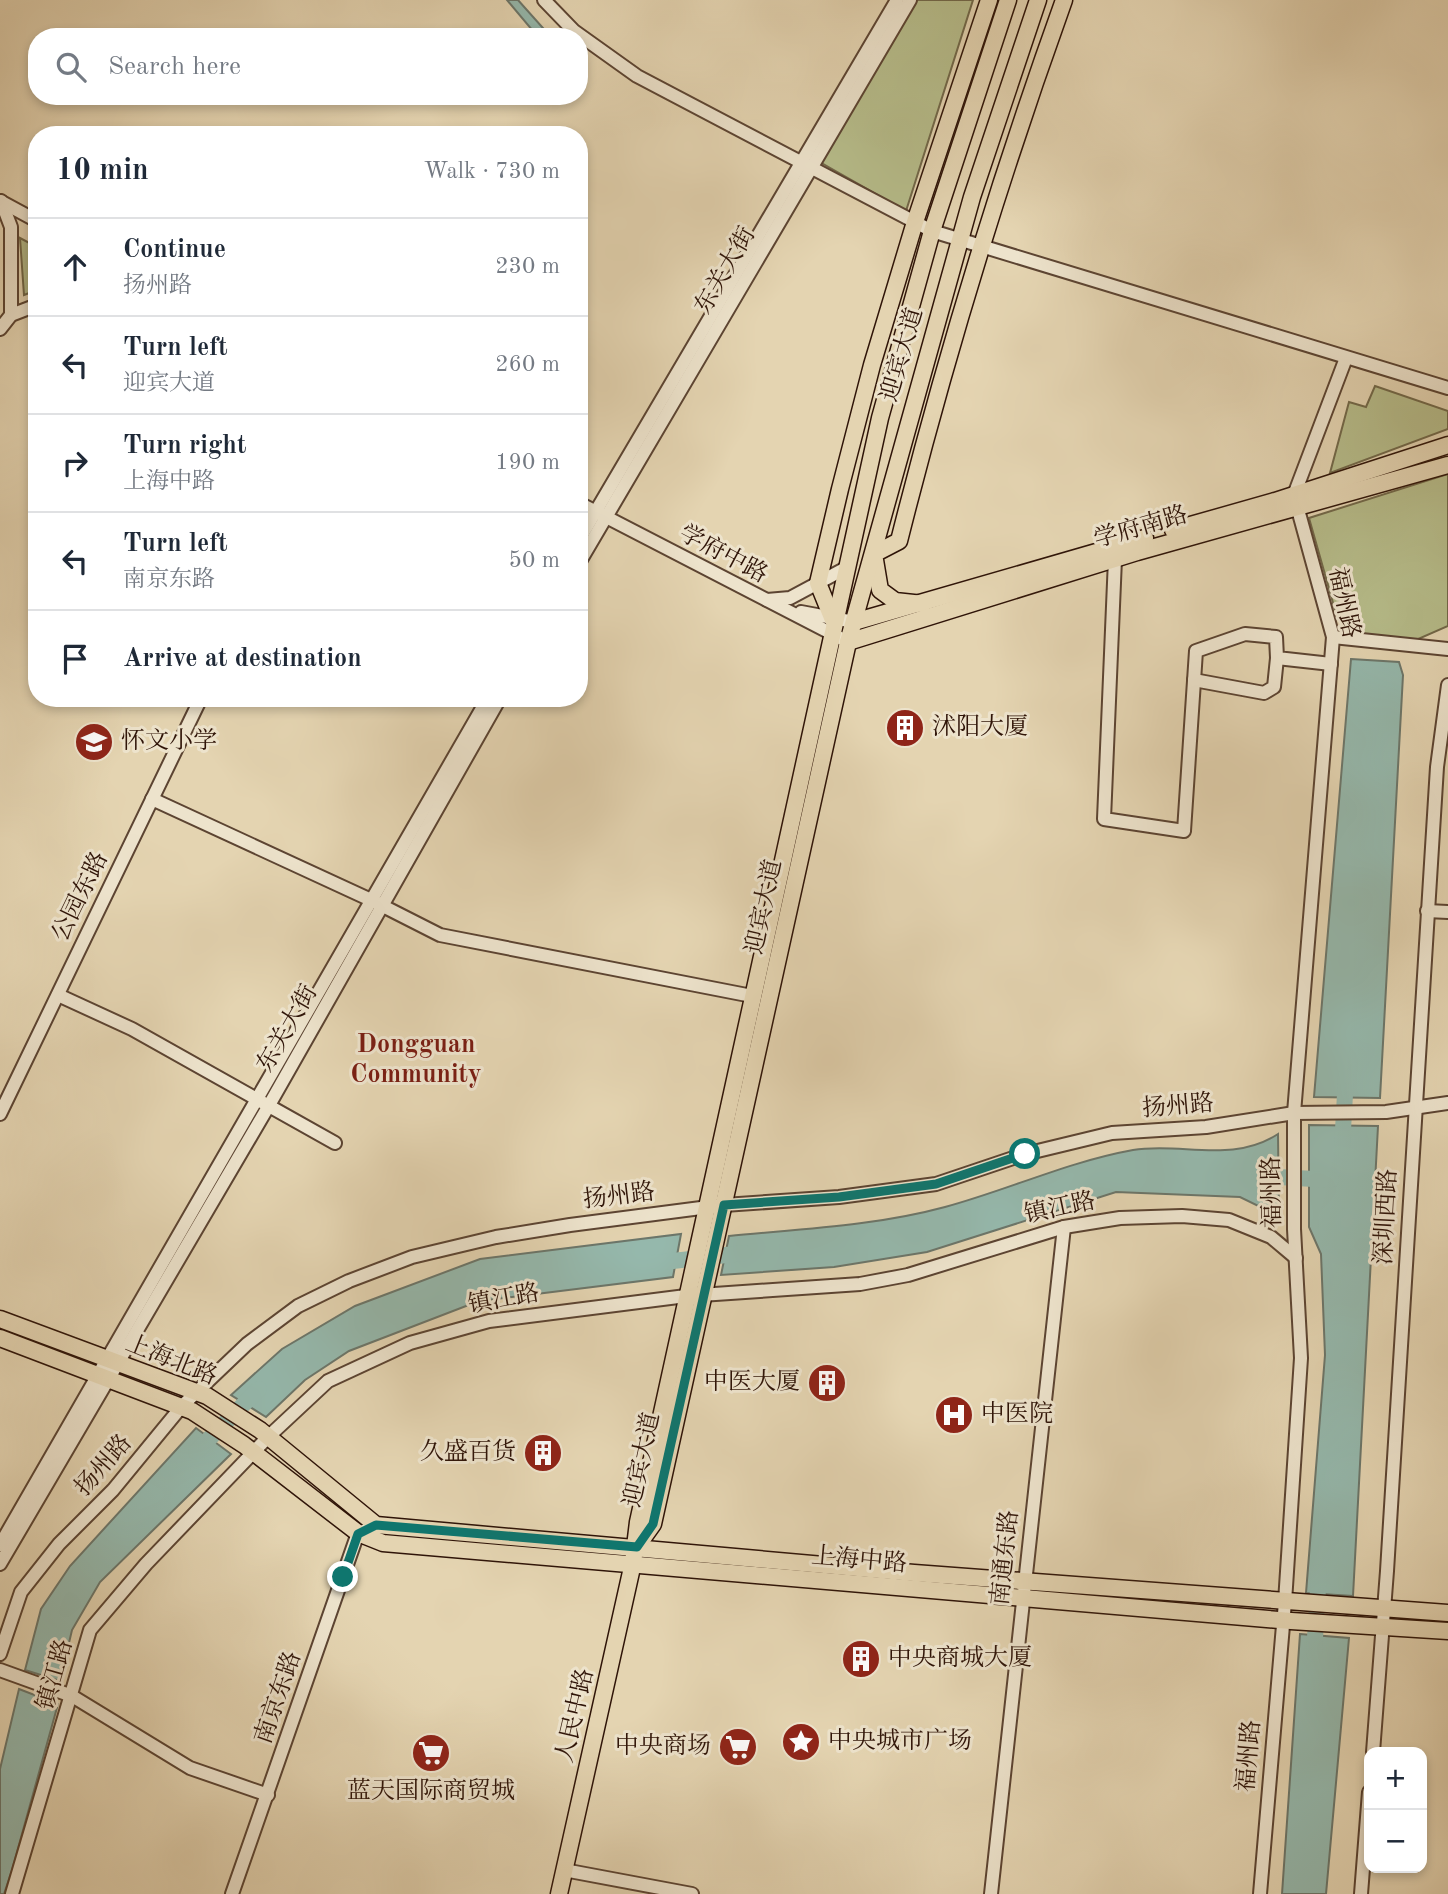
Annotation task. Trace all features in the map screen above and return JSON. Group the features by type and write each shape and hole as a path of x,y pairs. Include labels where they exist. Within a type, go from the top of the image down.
{"main road":[{"path":"832,627 818,583 873,365 915,222 989,0"},
{"name":"迎宾大道","path":"635,1555 638,1522 700,1228 880,418 932,231 1009,0"},
{"name":"迎宾大道","path":"635,1555 653,1524 848,642 960,240 1038,0"},
{"path":"923,604 895,601 880,590 874,554 899,541 935,398 980,247 1064,0"},
{"name":"学府南路","path":"848,642 1296,501 1448,444"},
{"name":"学府南路","path":"854,622 1296,501 1448,465"},
{"name":"上海北路","path":"0,1319 201,1394 264,1434 376,1525"},
{"name":"上海北路","path":"0,1338 187,1408 249,1449 358,1534"},
{"name":"上海中路","path":"376,1525 635,1555 1023,1589 1287,1620 1448,1631"},
{"name":"上海中路","path":"358,1534 383,1543 635,1555"},
{"name":"人民中路","path":"559,1894 635,1555"},
{"name":"上海中路","path":"1023,1589 1448,1613"}],"street":[{"path":"544,0 572,28"},
{"name":"东关大街","path":"588,544 601,515 806,163 897,0"},
{"name":"东关大街","path":"806,163 910,0"},
{"path":"588,40 637,76 932,231 1448,388"},
{"path":"0,201 28,216"},
{"path":"0,201 12,227 11,315"},
{"path":"0,328 11,315 28,308"},
{"path":"1296,501 1346,358"},
{"name":"福州路","path":"1260,1894 1289,1602 1301,1358 1294,1228 1293,1130 1333,637 1296,501"},
{"name":"学府中路","path":"588,508 764,600 832,627"},
{"name":"东关大街","path":"588,530 601,515"},
{"path":"1115,559 1104,819 1184,831 1194,680 1196,651 1245,634 1276,637 1274,687 1264,693 1194,680"},
{"path":"764,600 790,598 846,568"},
{"path":"832,627 854,622"},
{"path":"832,627 848,642"},
{"path":"1333,637 1448,649"},
{"path":"1277,658 1331,664"},
{"name":"深圳西路","path":"1373,1747 1385,1609 1427,911 1443,768 1448,685"},
{"name":"公园东路","path":"0,1114 197,707"},
{"name":"东关大街","path":"102,1376 263,1104 483,707"},
{"name":"东关大街","path":"377,902 495,707"},
{"path":"152,799 377,902 445,937 752,996"},
{"path":"1427,911 1448,912"},
{"path":"58,995 132,1029 335,1143"},
{"name":"扬州路","path":"0,1654 21,1592 59,1544 113,1490 247,1344 298,1306 349,1281 412,1257 558,1227 705,1207 839,1197 936,1184 1025,1154 1112,1133 1206,1127 1294,1113 1386,1112 1448,1103"},
{"name":"镇江路","path":"12,1894 90,1630 249,1449 328,1381 410,1343 489,1321 687,1289 860,1284 908,1275 1064,1227 1132,1217 1182,1216 1229,1220 1271,1237 1296,1258"},
{"name":"南通东路","path":"991,1894 1064,1227"},
{"path":"0,1545 102,1376"},
{"path":"0,1564 102,1376"},
{"path":"358,1534 376,1525"},
{"name":"南京东路","path":"232,1894 358,1534"},
{"path":"0,1670 72,1696 190,1768 268,1795"},
{"path":"1361,1894 1368,1810"},
{"path":"564,1870 692,1894"}],"green space":[{"path":"917,0 973,0 906,211 818,161"},
{"path":"20,238 28,242 28,293 24,295"},
{"path":"1375,386 1448,411 1448,429 1330,473 1349,402 1366,407"},
{"path":"1448,474 1448,626 1416,640 1354,636 1337,617 1309,518"}],"water":[{"path":"507,0 518,0 543,28 530,28"},
{"path":"1351,659 1399,662 1403,675 1380,1098 1314,1097"},
{"path":"1309,1125 1378,1126 1353,1596 1306,1593 1325,1355 1321,1254 1309,1227"},
{"path":"1278,1134 1279,1216 1240,1197 1116,1192 927,1252 834,1267 721,1275 729,1236 892,1219 945,1207 1109,1155 1151,1148 1243,1148"},
{"path":"681,1234 673,1277 479,1301 349,1351 305,1380 266,1417 231,1395 282,1349 355,1306 480,1259"},
{"path":"196,1428 231,1454 100,1582 72,1630 60,1681 25,1670 41,1609 70,1566"},
{"path":"1300,1634 1349,1638 1326,1894 1282,1894"},
{"path":"19,1689 58,1704 12,1870 4,1894 0,1894 0,1769"}],"waterway":[{"path":"1342,1148 1346,1076"},
{"path":"1259,1176 1331,1180"},
{"path":"655,1263 744,1253"},
{"path":"196,1452 259,1389"},
{"path":"1314,1654 1319,1572"}],"place":[{"name":"沭阳大厦","path":"905,728"},
{"name":"怀文小学","path":"94,742"},
{"name":"中医大厦","path":"827,1383"},
{"name":"中医院","path":"954,1415"},
{"name":"久盛百货","path":"543,1453"},
{"name":"中央商城大厦","path":"861,1659"},
{"name":"中央城市广场","path":"801,1742"},
{"name":"中央商场","path":"738,1747"},
{"name":"蓝天国际商贸城","path":"431,1753"}],"district":[{"name":"Dongguan Community","path":"416,1060"}],"route":[{"path":"343,1577 358,1534 376,1525 637,1547 653,1524 724,1205 839,1197 936,1184 1025,1154"}]}
